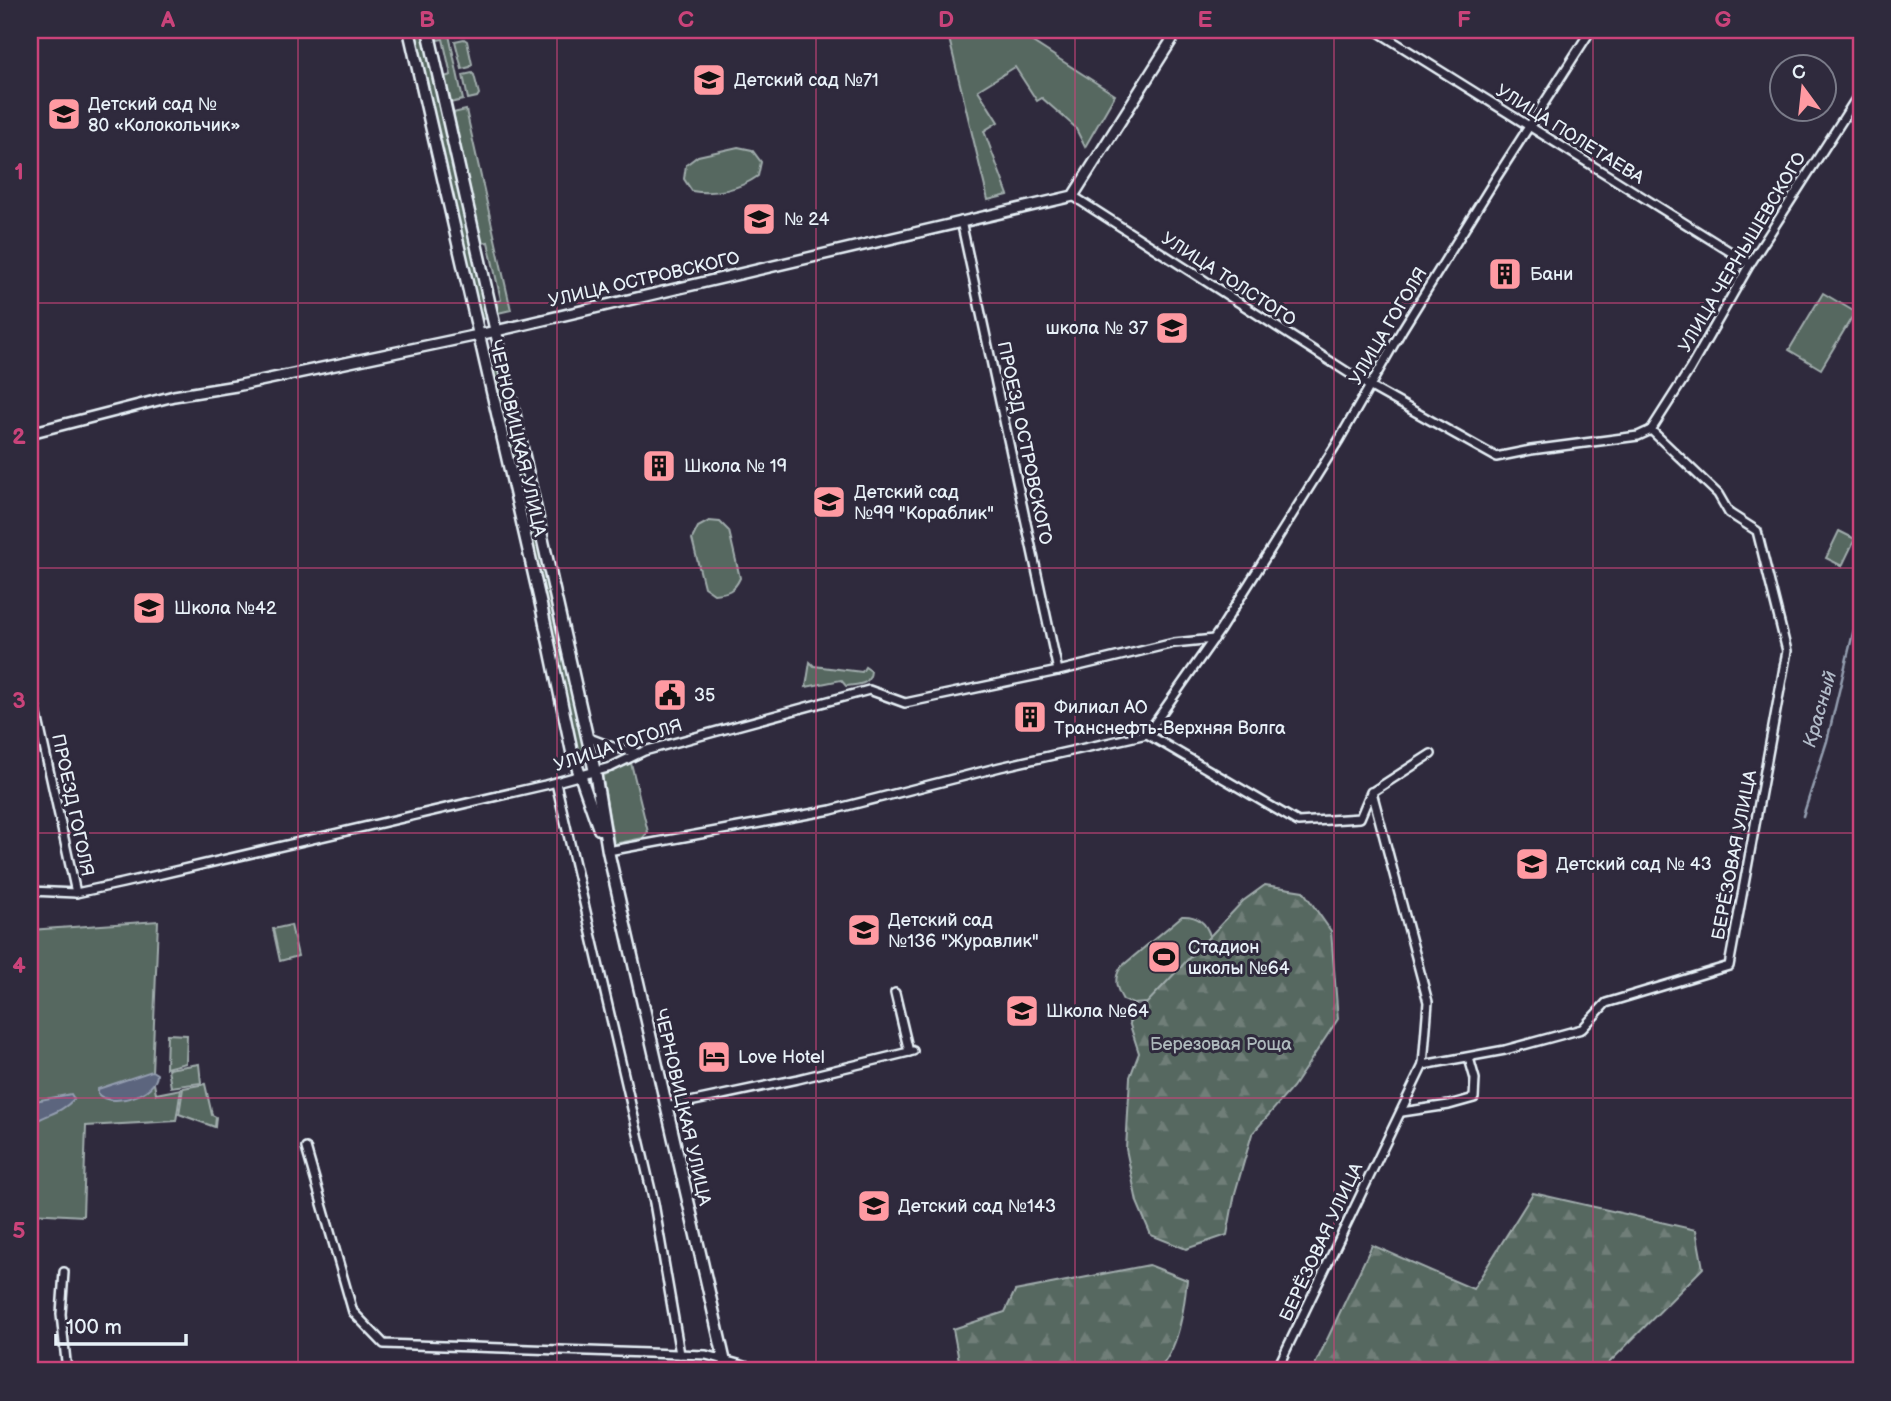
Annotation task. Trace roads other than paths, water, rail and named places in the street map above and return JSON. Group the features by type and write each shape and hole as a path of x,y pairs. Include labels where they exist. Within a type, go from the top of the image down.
{"main road":[{"name":"ЧЕРНОВИЦКАЯ УЛИЦА","path":"409,30 541,605 572,752 608,851"},
{"name":"ЧЕРНОВИЦКАЯ УЛИЦА","path":"428,30 595,772 608,851 727,1371"}],"street":[{"path":"1073,196 1178,30"},
{"name":"УЛИЦА ПОЛЕТАЕВА","path":"1375,30 1750,264"},
{"name":"УЛИЦА ГОГОЛЯ","path":"1147,734 1214,639 1591,30"},
{"name":"УЛИЦА ЧЕРНЫШЕВСКОГО","path":"1651,430 1690,369 1750,264 1861,91"},
{"name":"УЛИЦА ОСТРОВСКОГО","path":"30,433 174,396 236,386 496,331 1073,196"},
{"name":"УЛИЦА ТОЛСТОГО","path":"1073,196 1369,386 1496,457 1638,436 1651,430"},
{"name":"ПРОЕЗД ОСТРОВСКОГО","path":"961,222 1058,671"},
{"name":"БЕРЁЗОВАЯ УЛИЦА","path":"1469,1058 1582,1028 1606,1003 1729,966 1787,651 1758,531 1729,513 1718,494 1651,430"},
{"name":"УЛИЦА ГОГОЛЯ","path":"30,891 76,893 556,783 611,767 638,753 869,690 905,703 1058,671 1159,646 1214,639"},
{"name":"ПРОЕЗД ГОГОЛЯ","path":"30,683 76,893"},
{"path":"608,851 831,810 1000,767 1147,734 1298,822 1360,818 1371,792 1431,754"},
{"path":"587,737 638,753"},
{"path":"556,783 654,1203 680,1354"},
{"name":"БЕРЁЗОВАЯ УЛИЦА","path":"1276,1371 1423,1065 1428,1002 1371,792"},
{"path":"666,1107 911,1052 895,993"},
{"path":"1402,1112 1474,1098 1475,1079 1469,1058 1423,1065"},
{"path":"306,1148 353,1312 384,1344 706,1355 763,1371"},
{"path":"64,1272 61,1314 66,1371"}],"water":[{"path":"152,1071 157,1074 150,1088 133,1097 113,1100 98,1094 98,1089"},
{"path":"71,1094 74,1099 68,1104 30,1125 30,1102"}],"waterway":[{"name":"Красный","path":"1803,816 1827,741 1861,609"}],"place":[{"name":"Детский сад №71","path":"709,80"},
{"name":"Детский сад № 80 «Колокольчик»","path":"64,114"},
{"name":"№ 24","path":"759,219"},
{"name":"Бани","path":"1505,274"},
{"name":"школа № 37","path":"1172,328"},
{"name":"Школа № 19","path":"659,466"},
{"name":"Детский сад №99 \"Кораблик\"","path":"829,502"},
{"name":"Школа №42","path":"149,608"},
{"name":"35","path":"670,695"},
{"name":"Филиал АО Транснефть-Верхняя Волга","path":"1030,717"},
{"name":"Детский сад № 43","path":"1532,864"},
{"name":"Детский сад №136 \"Журавлик\"","path":"864,930"},
{"name":"Стадион школы №64","path":"1164,957"},
{"name":"Школа №64","path":"1022,1011"},
{"name":"Love Hotel","path":"714,1057"},
{"name":"Детский сад №143","path":"874,1206"}],"park label":[{"name":"Березовая Роща","path":"1221,1044"}]}
